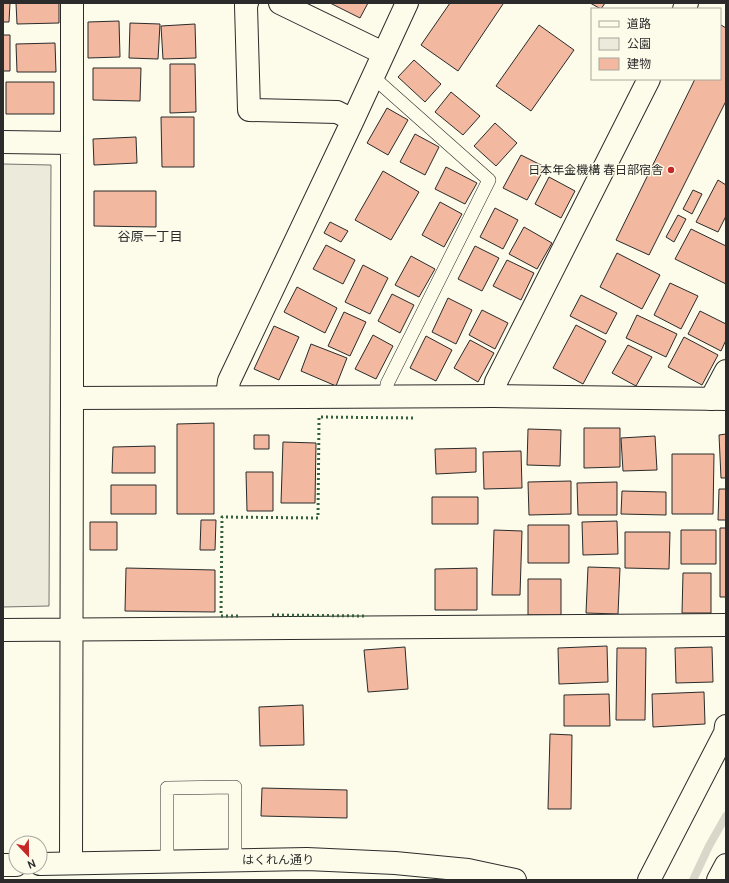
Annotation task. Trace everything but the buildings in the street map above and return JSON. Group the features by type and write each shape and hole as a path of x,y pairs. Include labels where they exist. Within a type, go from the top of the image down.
{"street":[{"path":"71,863 72,3"},
{"path":"247,3 249,110 337,112 353,120"},
{"path":"280,3 383,53"},
{"path":"227,396 229,381 353,120 406,3"},
{"path":"494,396 496,382 648,80"},
{"path":"3,142 72,143"},
{"path":"72,398 227,396 494,396 719,399 726,371"},
{"path":"3,630 726,625"},
{"path":"649,880 725,733 726,726"},
{"name":"はくれん通り","path":"48,864 307,859 395,863 468,870 515,880"},
{"path":"718,880 726,865"}],"lane":[{"path":"373,77 489,180 386,384 386,396"},
{"path":"168,861 167,788 235,787 235,860"}],"green space":[{"path":"3,164 51,165 49,606 3,607"}],"waterway":[{"path":"693,880 709,846 726,816"}],"hedge":[{"path":"238,616 221,616 222,517 318,518 319,417 415,418"},
{"path":"272,615 366,616"}],"place":[{"name":"日本年金機構 春日部宿舎","path":"671,170"}],"district":[{"name":"谷原一丁目","path":"150,236"}]}
